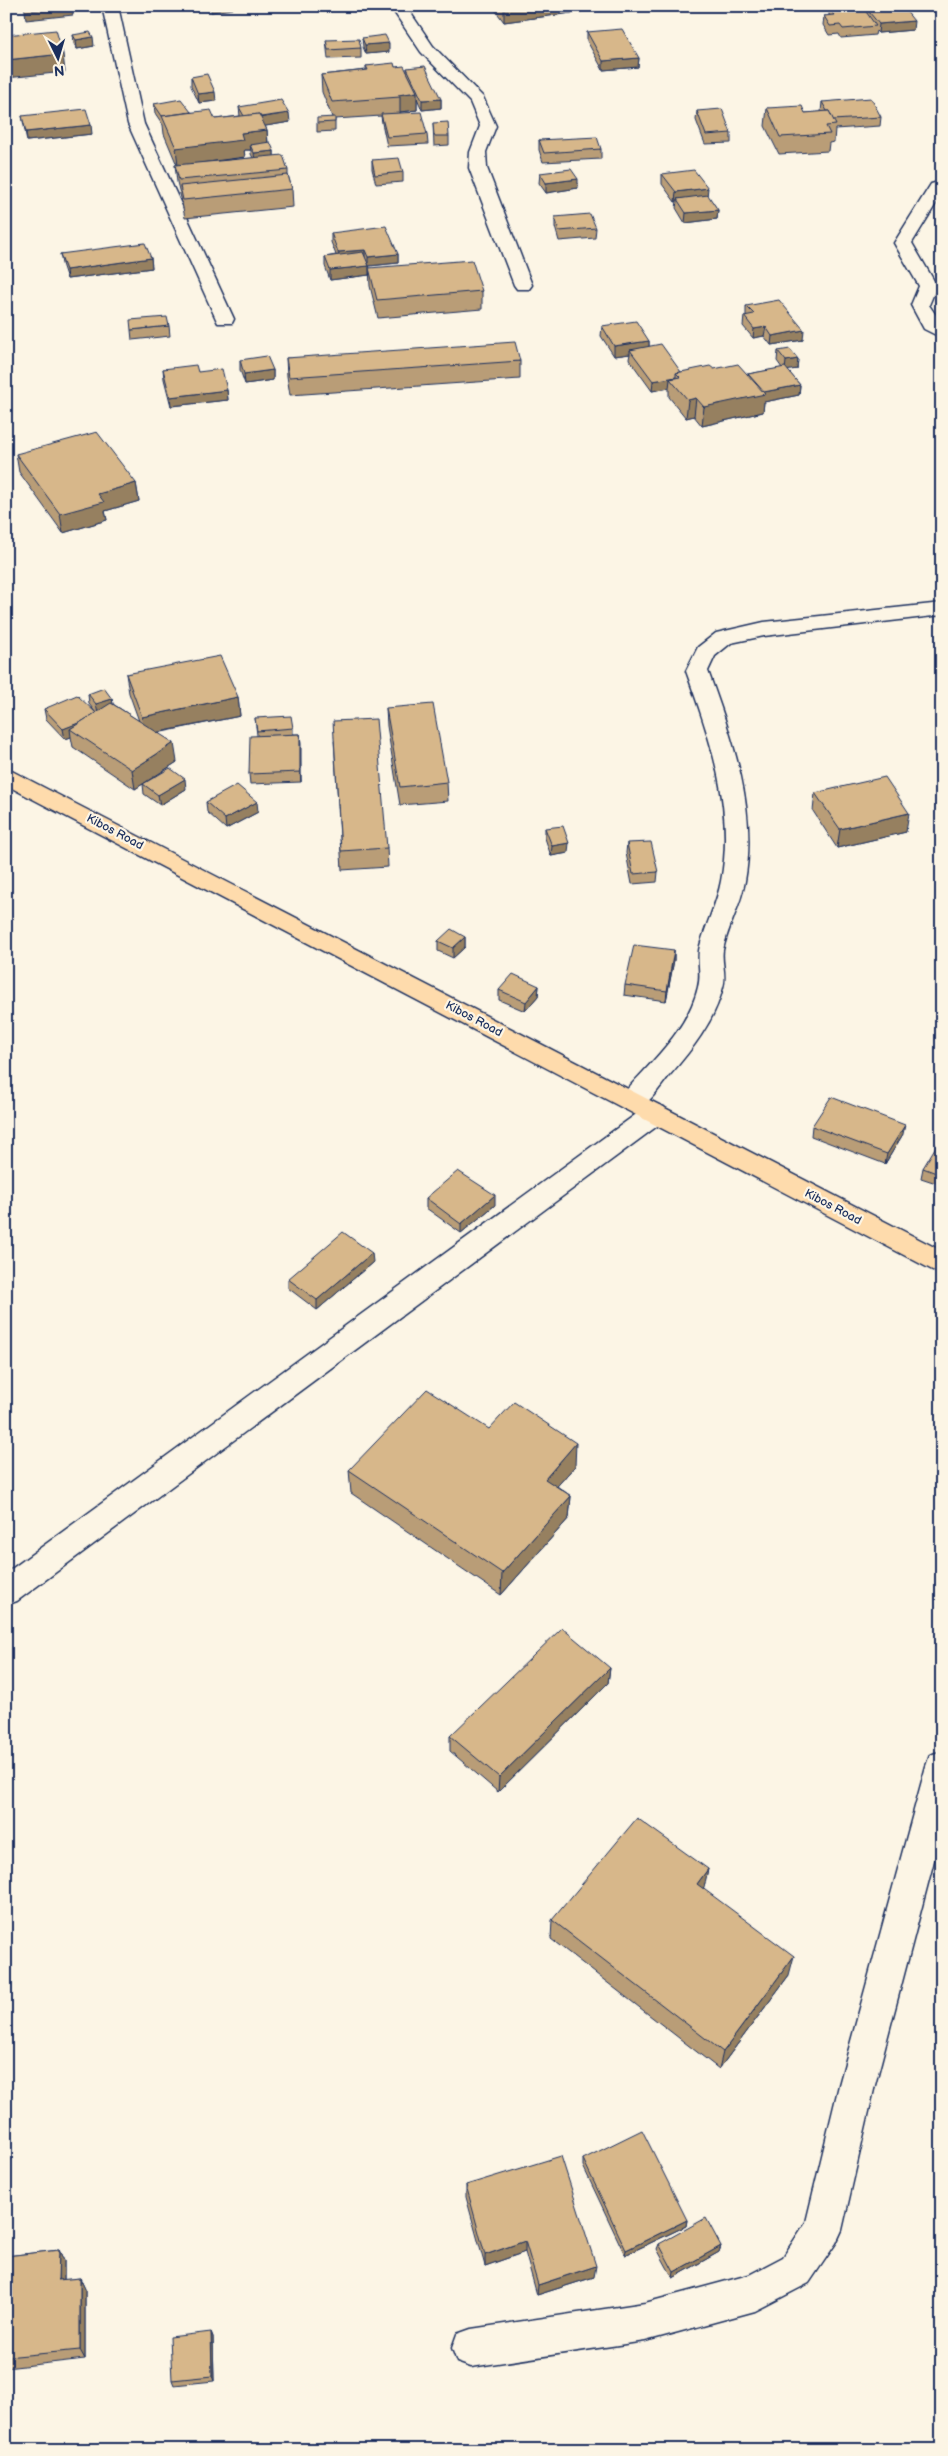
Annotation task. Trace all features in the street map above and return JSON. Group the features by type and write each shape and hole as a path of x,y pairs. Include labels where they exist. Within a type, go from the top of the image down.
{"main road":[{"name":"Kibos Road","path":"6,775 942,1264"}],"street":[{"path":"110,6 136,124 225,319"},
{"path":"398,6 427,49 477,100 488,126 478,152 478,168 523,286"},
{"path":"942,186 936,188 902,243 928,286 920,305 931,325 942,332"},
{"path":"6,1591 644,1108 698,1018 712,986 710,951 722,921 733,880 738,830 732,784 712,713 697,671 706,652 724,638 764,629 942,608"},
{"path":"471,2348 645,2322 755,2292 796,2270 822,2230 857,2085 942,1766"}],"building":[{"path":"24,6 72,6 25,11"},
{"path":"862,6 876,26 843,29 840,25 830,26 824,16 834,15 829,9"},
{"path":"902,6 914,21 879,24 865,7"},
{"path":"622,29 639,58 603,61 587,32"},
{"path":"56,30 63,54 6,60 6,35"},
{"path":"90,32 93,37 76,40 73,35"},
{"path":"385,35 389,43 365,45 362,38"},
{"path":"359,39 361,48 328,50 326,40"},
{"path":"394,63 395,67 404,66 417,92 398,95 400,97 332,102 321,75 368,70 366,66"},
{"path":"425,66 441,99 422,100 407,68"},
{"path":"207,74 215,92 198,94 191,77"},
{"path":"871,98 881,117 833,120 822,102"},
{"path":"181,99 191,112 162,116 154,104"},
{"path":"281,100 289,113 261,117 259,114 244,116 239,107"},
{"path":"802,106 805,113 829,111 836,125 826,126 830,134 780,137 767,108"},
{"path":"86,109 91,125 26,132 22,116"},
{"path":"722,109 731,133 706,135 697,111"},
{"path":"211,110 215,119 259,114 267,130 241,133 243,140 176,148 162,116"},
{"path":"421,112 427,134 387,137 381,114"},
{"path":"335,117 335,122 317,123 317,118"},
{"path":"448,122 449,136 434,136 433,123"},
{"path":"597,137 601,149 544,153 539,140"},
{"path":"270,142 274,151 254,153 250,145"},
{"path":"283,155 288,170 179,180 175,165"},
{"path":"399,158 403,172 375,175 372,160"},
{"path":"571,169 578,179 546,183 540,173"},
{"path":"694,170 708,188 676,192 662,174"},
{"path":"288,175 292,189 183,200 180,186"},
{"path":"708,195 718,210 686,213 677,199"},
{"path":"590,214 596,228 559,231 555,217"},
{"path":"386,226 398,254 368,257 365,250 338,252 331,233"},
{"path":"145,243 151,258 66,270 60,254"},
{"path":"363,252 369,266 330,270 325,257"},
{"path":"472,260 482,291 377,300 369,268"},
{"path":"779,300 804,330 772,336 766,327 754,329 744,316 754,314 746,306"},
{"path":"167,317 169,326 131,330 130,320"},
{"path":"636,321 649,341 614,346 602,326"},
{"path":"515,342 520,361 289,377 286,358"},
{"path":"661,344 681,372 676,373 676,377 653,381 630,350"},
{"path":"790,349 798,359 786,361 778,351"},
{"path":"267,356 273,370 244,374 240,360"},
{"path":"738,364 765,394 704,407 696,398 688,400 670,379 680,377 676,373 710,366 714,369"},
{"path":"196,365 198,372 222,369 227,390 170,397 163,369"},
{"path":"785,367 800,385 764,392 748,374"},
{"path":"97,432 136,483 98,494 104,502 60,514 16,454"},
{"path":"220,656 238,697 142,717 126,674"},
{"path":"104,688 112,699 96,704 88,694"},
{"path":"77,695 96,713 81,722 63,729 44,709"},
{"path":"111,703 174,743 132,770 70,729"},
{"path":"433,704 447,782 400,787 386,708"},
{"path":"291,716 293,728 257,731 255,718"},
{"path":"376,719 387,848 341,851 333,721"},
{"path":"300,734 300,772 249,774 250,736"},
{"path":"170,768 185,779 158,795 143,784"},
{"path":"885,777 909,813 840,829 815,793"},
{"path":"237,785 257,802 225,819 206,802"},
{"path":"563,826 569,843 552,846 545,828"},
{"path":"651,842 658,872 633,874 627,843"},
{"path":"451,929 465,937 453,948 438,941"},
{"path":"634,945 674,950 667,991 625,985"},
{"path":"513,974 539,986 526,1002 499,990"},
{"path":"831,1097 905,1125 887,1154 812,1126"},
{"path":"938,1143 942,1144 942,1168 939,1174 923,1168"},
{"path":"458,1171 495,1195 461,1224 426,1198"},
{"path":"343,1232 372,1253 317,1300 288,1279"},
{"path":"427,1389 489,1429 514,1402 576,1443 545,1479 571,1496 502,1573 349,1470"},
{"path":"562,1628 610,1668 499,1777 450,1736"},
{"path":"637,1818 708,1869 697,1884 794,1956 723,2052 552,1920"},
{"path":"642,2130 687,2220 626,2250 583,2159"},
{"path":"561,2156 596,2266 538,2285 525,2241 485,2255 466,2185"},
{"path":"706,2218 721,2246 674,2272 659,2244"},
{"path":"59,2250 58,2280 80,2278 80,2350 6,2357 6,2256"},
{"path":"211,2332 212,2376 172,2380 170,2337"}]}
